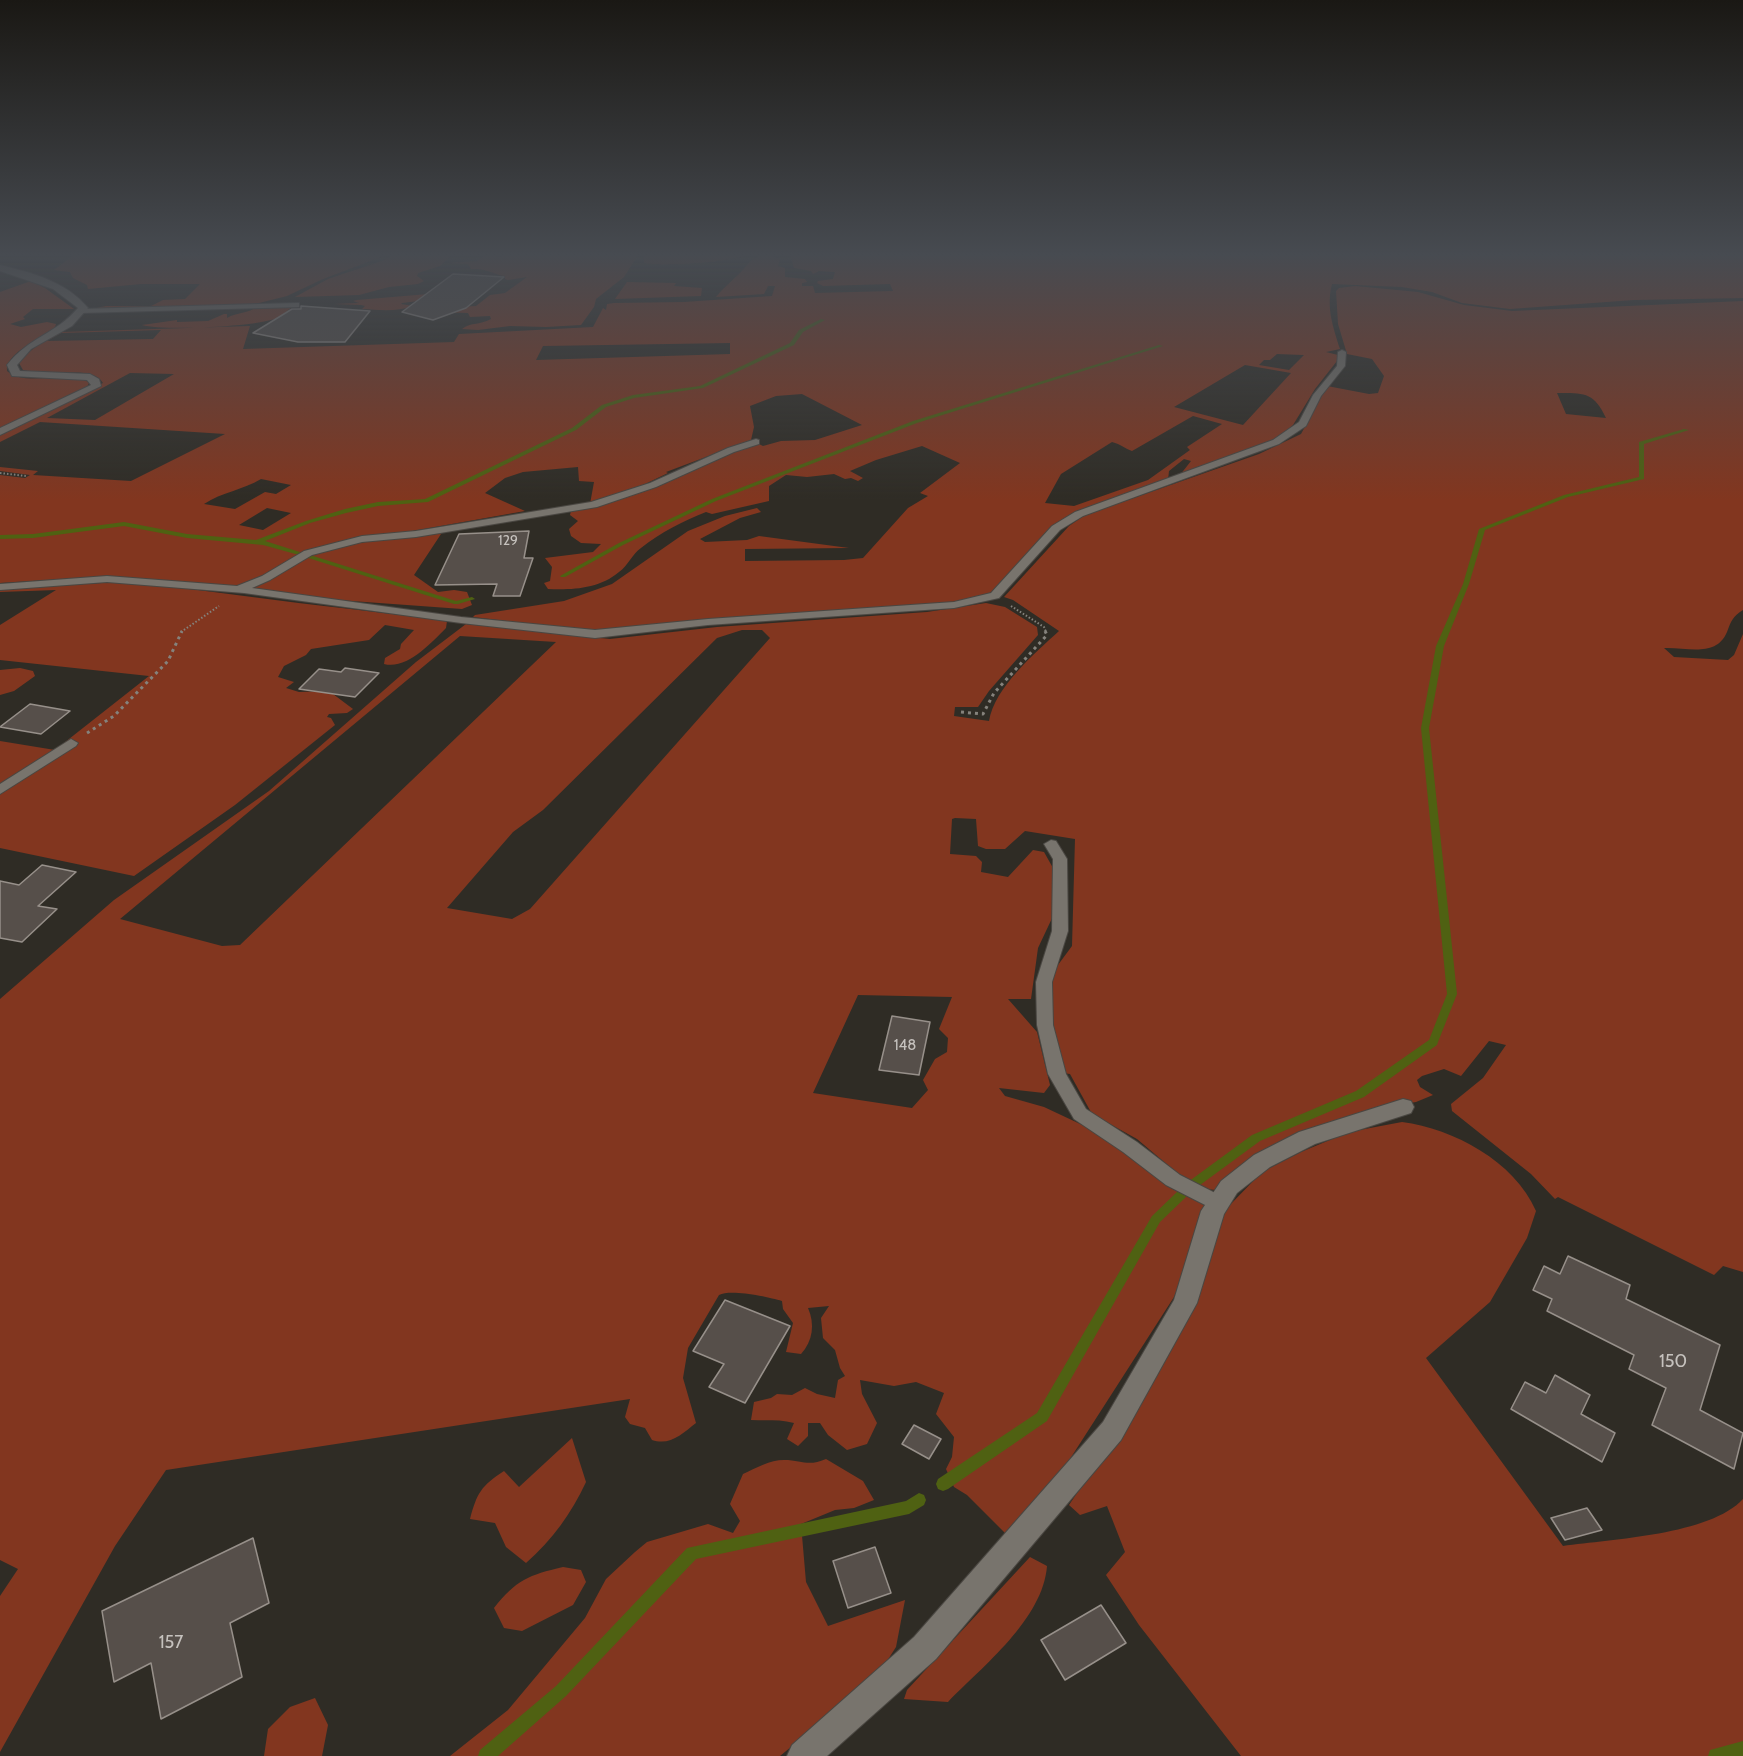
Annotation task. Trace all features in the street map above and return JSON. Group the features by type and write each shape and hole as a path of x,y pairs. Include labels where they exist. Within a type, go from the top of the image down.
{"street":[{"path":"0,432 96,386 95,381 90,377 16,374 12,364 28,347 46,337"},
{"path":"803,1756 925,1648 1112,1431 1185,1303 1213,1211 1229,1187 1262,1161 1307,1138 1403,1107"}],"lane":[{"path":"0,587 107,579 241,590 461,620 595,634 708,622 954,605 995,596 1056,528 1079,514 1276,442 1303,424 1317,395 1341,366 1342,352"},
{"path":"241,590 267,578 308,553 362,539 416,534 515,516 593,506 653,485 731,450 756,442"},
{"path":"0,790 70,743"},
{"path":"1051,844 1060,859 1060,931 1044,982 1045,1025 1057,1074 1080,1114 1130,1147 1173,1180 1218,1203"}],"path":[{"path":"0,473 26,476"},
{"path":"70,743 114,716 168,661 182,630 241,590"},
{"path":"961,712 983,714 994,693 1047,635 1044,627 995,596"}],"shaded area":[{"path":"0,337 42,337 18,352 8,364 7,371 26,378 71,377 89,383 87,387 0,429"},
{"path":"54,337 47,341 153,339 155,337 247,337 243,349 454,342 457,337 1336,337 1340,349 1326,352 1338,355 1337,361 1315,389 1293,425 1284,434 1268,444 1180,475 1191,461 1184,459 1169,471 1168,480 1070,515 991,593 959,602 598,632 473,617 564,601 612,584 688,531 725,516 757,508 761,512 740,518 700,539 705,542 747,540 759,536 849,548 745,549 745,561 863,558 908,508 928,496 920,493 960,463 922,446 876,460 850,471 863,478 858,481 834,474 807,477 786,475 769,486 769,501 712,514 706,512 681,523 649,542 622,569 603,582 576,589 548,589 544,583 550,581 552,567 545,558 593,552 601,544 581,543 571,536 569,529 578,521 570,515 571,511 594,507 757,443 763,446 781,441 815,440 862,425 802,394 776,396 750,406 754,427 751,440 666,472 668,473 622,495 590,504 594,482 579,481 578,467 523,472 505,478 485,493 525,511 311,549 269,574 231,587 112,576 0,583 0,475 25,478 30,475 0,471 0,467 38,471 33,475 131,481 225,434 40,422 0,442 0,434 103,383 98,378 84,373 37,374 23,370 19,363 28,353 49,338","holes":["730,343 730,354 536,360 543,346","1277,354 1304,355 1289,370 1259,365 1264,360 1270,360","1245,365 1291,373 1243,425 1174,407","130,373 174,374 95,420 47,418","1193,416 1222,424 1187,447 1190,450 1148,480 1074,506 1045,503 1061,474 1112,442 1132,451","261,479 291,485 276,494 265,492 235,509 204,504","267,508 291,513 263,530 239,525"]},
{"path":"1342,337 1743,337 1743,610 1731,622 1722,640 1716,645 1700,649 1664,648 1674,657 1728,660 1734,655 1743,634 1743,1272 1723,1266 1714,1275 1558,1197 1555,1199 1531,1174 1452,1111 1451,1104 1483,1078 1506,1045 1489,1041 1461,1076 1444,1069 1422,1076 1417,1080 1420,1087 1433,1095 1416,1102 1383,1108 1216,1190 1195,1188 1137,1139 1092,1114 1070,1074 1063,1073 1048,1006 1055,969 1072,946 1075,839 1025,831 1005,849 986,849 978,846 976,819 955,818 952,819 950,854 976,856 982,862 981,872 1008,877 1033,850 1044,852 1053,868 1054,914 1038,948 1031,999 1008,999 1037,1032 1050,1085 1044,1093 999,1088 1005,1096 1044,1107 1093,1130 1206,1203 1194,1234 1195,1245 1174,1297 1050,1490 1008,1536 967,1495 954,1487 946,1469 952,1457 954,1437 936,1414 944,1393 916,1382 894,1386 860,1380 862,1394 877,1423 867,1444 847,1450 828,1435 820,1423 808,1423 808,1436 798,1446 787,1439 794,1423 751,1420 754,1402 771,1398 777,1394 792,1395 805,1388 817,1394 835,1398 838,1380 845,1376 835,1350 823,1338 821,1318 829,1306 808,1308 812,1320 812,1332 801,1354 786,1352 793,1323 783,1309 782,1301 750,1294 725,1293 719,1295 688,1348 683,1378 696,1423 681,1435 670,1440 652,1440 645,1428 630,1424 625,1417 630,1399 166,1470 115,1546 0,1752 0,1596 18,1569 0,1560 0,999 114,900 269,791 416,662 466,624 610,639 717,627 927,612 986,603 1005,607 1037,627 1038,635 978,707 955,707 954,716 989,721 993,708 1007,684 1027,661 1059,631 1013,600 1004,597 1069,526 1085,515 1259,454 1301,434 1327,386 1369,394 1378,393 1384,376 1372,359 1347,354","holes":["1557,393 1587,396 1597,403 1606,418 1566,414","742,630 762,630 770,638 530,909 512,919 447,908 513,832 543,810 717,638","460,636 556,642 240,945 222,946 120,919","858,995 952,997 939,1029 948,1038 947,1052 935,1059 923,1080 928,1090 912,1108 813,1093"]},
{"path":"443,531 414,575 438,592 454,590 467,592 472,605 462,609 324,599 251,590 305,557 344,545"},
{"path":"122,582 447,621 446,628 426,648 401,663 384,664 385,658 400,649 401,644 414,630 385,625 369,640 311,649 306,655 284,666 278,677 294,682 286,688 299,692 329,691 353,709 347,713 329,714 327,717 331,718 335,725 235,805 134,876 0,848 0,741 55,750 149,676 0,660 0,625 56,590 0,592 0,588"},
{"path":"20,668 33,671 35,676 14,691 0,695 0,670"},
{"path":"1402,1122 1442,1132 1480,1150 1513,1177 1526,1193 1536,1211 1527,1238 1490,1302 1426,1358 1563,1546 1633,1538 1684,1528 1708,1521 1728,1511 1743,1499 1743,1756 1241,1756 1139,1625 1106,1575 1125,1552 1107,1506 1080,1515 1069,1505 1159,1371 1209,1240 1227,1208 1262,1172 1301,1152 1349,1132"},
{"path":"572,1438 586,1482 560,1526 545,1545 526,1563 506,1547 495,1523 470,1519 475,1503 485,1486 504,1471 519,1487"},
{"path":"826,1459 863,1481 874,1500 854,1508 835,1510 801,1524 806,1582 828,1626 905,1600 896,1647 878,1675 780,1756 450,1756 508,1710 585,1618 606,1579 647,1542 708,1524 733,1533 740,1521 730,1504 743,1474 779,1460 810,1463"},
{"path":"1030,1557 1047,1566 1043,1586 1035,1605 1023,1623 994,1657 948,1702 904,1699 907,1690"},
{"path":"563,1567 581,1570 586,1582 573,1605 522,1631 504,1628 494,1608 509,1591 532,1576"},
{"path":"315,1698 328,1725 322,1756 264,1756 268,1729 290,1707"}],"building":[{"path":"273,337 349,337 345,342 298,342"},
{"path":"529,531 524,558 533,558 520,596 493,596 497,584 435,585 459,534"},
{"path":"345,668 379,673 355,697 299,689 319,669 341,672"},
{"path":"30,704 70,711 41,734 0,727"},
{"path":"42,865 76,872 38,906 57,909 22,942 0,938 0,881 19,885"},
{"path":"892,1016 930,1022 919,1075 879,1070"},
{"path":"1568,1256 1630,1285 1626,1299 1720,1345 1700,1410 1743,1433 1734,1469 1652,1425 1666,1388 1629,1369 1634,1355 1547,1311 1552,1299 1533,1290 1544,1266 1560,1274"},
{"path":"725,1300 790,1326 745,1403 709,1387 724,1364 693,1351"},
{"path":"1555,1375 1590,1395 1581,1414 1615,1433 1602,1462 1511,1409 1525,1382 1546,1393"},
{"path":"914,1425 941,1439 929,1459 902,1444"},
{"path":"1587,1508 1602,1530 1565,1540 1551,1518"},
{"path":"253,1538 269,1603 230,1623 242,1677 161,1719 151,1663 114,1682 102,1611"},
{"path":"875,1547 891,1593 848,1608 833,1561"},
{"path":"1101,1605 1126,1643 1065,1680 1041,1640"}],"waterway":[{"path":"258,542 308,522 345,511 378,504 426,501 574,429 604,406 633,397 701,387 792,344 797,337"},
{"path":"563,576 621,544 714,500 915,422 1161,346"},
{"path":"1192,1185 1256,1138 1360,1094 1433,1042 1452,994 1425,728 1440,646 1466,584 1482,529 1566,496 1642,478 1641,443 1686,430"},
{"path":"0,537 33,536 124,524 187,536 264,543 301,554"},
{"path":"307,556 456,603 472,599"},
{"path":"943,1484 1042,1417 1156,1219 1181,1195"},
{"path":"486,1756 561,1691 692,1553 909,1507 919,1500"},
{"path":"1716,1756 1743,1749"}]}
